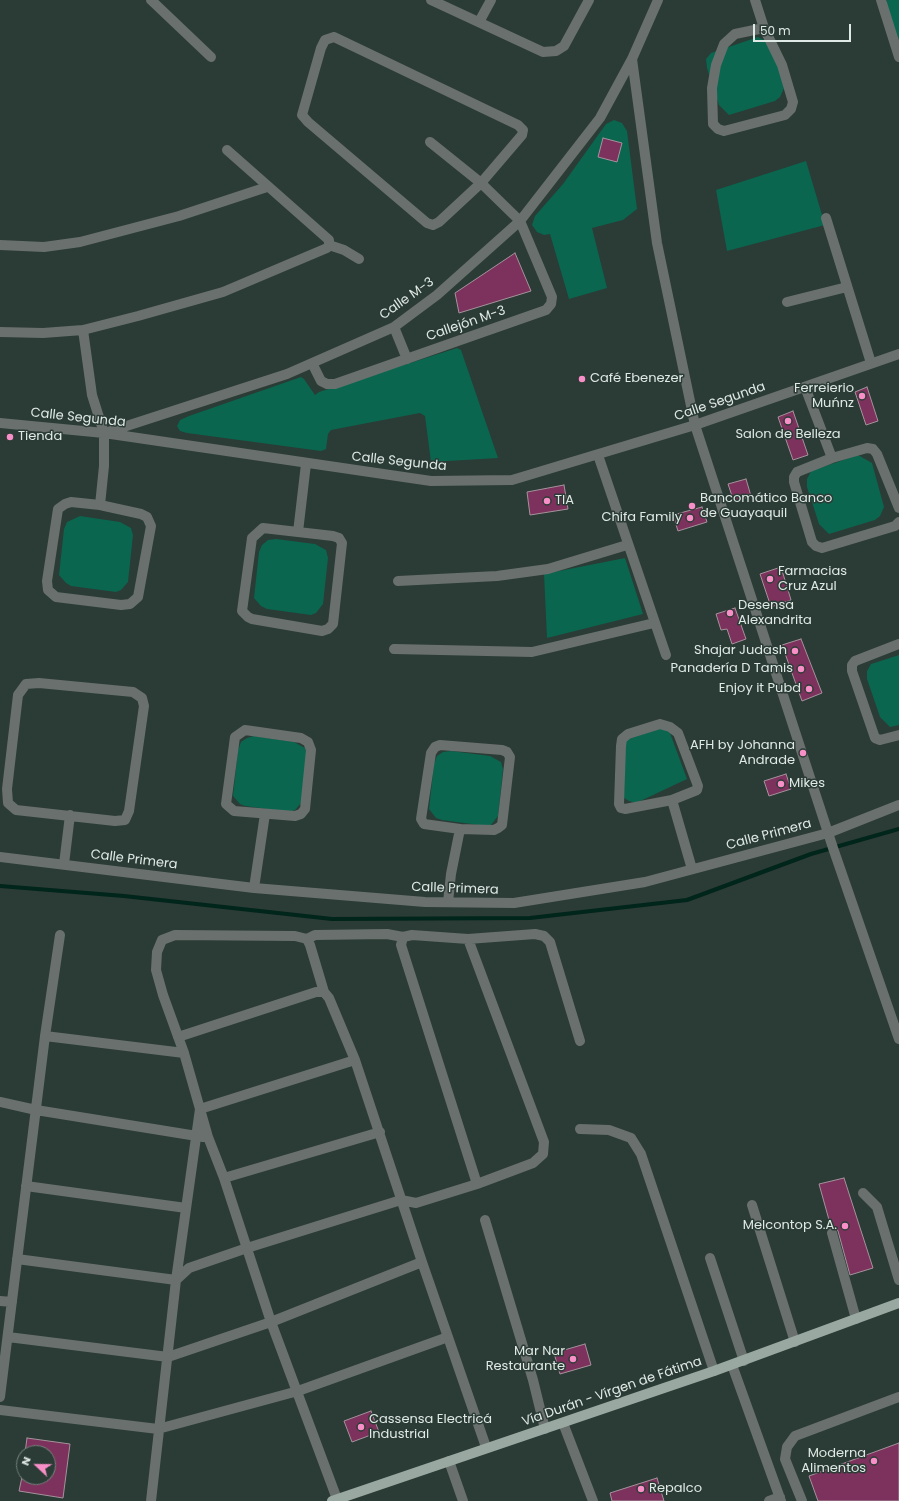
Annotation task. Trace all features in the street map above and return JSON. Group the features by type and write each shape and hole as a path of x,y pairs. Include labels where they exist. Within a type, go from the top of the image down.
{"main road":[{"name":"Vía Durán - Vírgen de Fátima","path":"334,1500 350,1499 486,1447 563,1423 744,1361 899,1303"}],"street":[{"path":"151,0 211,57"},
{"path":"431,0 543,52 556,51 564,46 589,0"},
{"path":"479,22 491,0"},
{"name":"Calle M-3","path":"104,433 287,374 394,327 438,295 520,221 600,118 632,59 658,0"},
{"path":"754,0 764,28 782,65 793,102 791,109 785,115 724,131 718,129 713,124 712,88 716,65 724,44 735,34 764,28"},
{"path":"881,0 899,57"},
{"path":"334,37 518,125 523,130 522,135 481,183 439,222 433,225 427,223 308,122 302,115 321,48 325,40 334,37"},
{"path":"632,59 657,243 695,425 828,833 899,1039"},
{"path":"430,142 481,183 520,221"},
{"path":"227,150 267,187 329,240 329,245"},
{"path":"0,245 44,247 80,242 179,216 267,187"},
{"path":"826,218 871,363"},
{"name":"Callejón M-3","path":"312,363 321,381 326,384 335,384 546,310 551,304 552,297 520,221"},
{"path":"329,245 344,250 359,260"},
{"path":"0,332 43,333 83,330 223,292 327,248 329,245"},
{"path":"787,302 847,287"},
{"path":"394,327 406,359"},
{"path":"83,330 92,395 104,433 104,466 100,505"},
{"name":"Calle Segunda","path":"0,423 104,433 306,464 431,481 512,480 695,425 899,354"},
{"path":"805,387 832,458"},
{"path":"899,508 878,454 873,449 866,448 832,458 797,472 794,477 794,482 812,542 822,548 895,526 899,522"},
{"path":"598,455 627,545 666,654"},
{"path":"298,532 306,464"},
{"path":"72,502 100,505 141,514 147,517 151,526 138,597 130,604 121,605 56,596 48,590 47,581 58,509 65,504 72,502"},
{"path":"263,528 298,532 333,536 339,538 342,543 332,624 328,629 322,630 252,619 242,611 252,538 263,528"},
{"path":"398,581 497,576 548,569 627,545"},
{"path":"394,649 532,652 654,623"},
{"path":"899,644 855,661 852,665 852,671 875,738 880,740 899,735"},
{"path":"38,683 133,692 142,698 144,706 129,811 125,820 115,821 70,815 16,810 8,803 7,789 18,695 26,684 38,683"},
{"path":"660,724 670,727 678,733 698,786 697,790 691,794 672,800 625,809 621,808 619,804 620,746 622,739 628,734 660,724"},
{"path":"244,730 301,738 308,742 311,750 305,809 301,814 295,816 264,814 234,811 226,804 235,737 244,730"},
{"path":"440,745 502,750 507,752 510,757 502,825 494,830 460,829 428,826 424,824 421,819 431,752 434,747 440,745"},
{"path":"672,800 692,869"},
{"name":"Calle Primera","path":"0,857 254,888 425,902 514,904 645,882 828,833 899,806"},
{"path":"254,888 264,814"},
{"path":"64,864 70,815"},
{"path":"448,902 451,874 460,829"},
{"path":"306,939 314,935 351,934 387,934 403,937 412,935 468,938 535,934 544,936 550,942 580,1041"},
{"path":"0,1397 45,1036 60,935"},
{"path":"334,1500 298,1391 271,1322 224,1178 208,1137 184,1053 163,995 156,970 157,952 162,940 175,935 295,936 306,939 310,945 324,992 329,998 355,1060 380,1132 401,1200 486,1447"},
{"path":"403,937 401,945 477,1184"},
{"path":"176,1280 189,1268 247,1248 401,1200 416,1202 477,1184 533,1163 543,1154 544,1142 468,938"},
{"path":"178,1037 316,992 324,992"},
{"path":"45,1036 184,1053"},
{"path":"200,1109 355,1060"},
{"path":"0,1102 36,1110 208,1137"},
{"path":"152,1501 158,1429 176,1280 200,1109"},
{"path":"580,1129 609,1130 631,1138 641,1154 714,1371"},
{"path":"224,1178 380,1132"},
{"path":"26,1186 186,1208"},
{"path":"863,1193 877,1207 899,1280"},
{"path":"752,1205 795,1342"},
{"path":"485,1220 534,1380 545,1428"},
{"path":"832,1233 856,1319"},
{"path":"710,1258 744,1361"},
{"path":"17,1259 176,1280"},
{"path":"8,1337 168,1356 271,1322 422,1262"},
{"path":"0,1301 12,1302"},
{"path":"0,1410 158,1429 298,1391 448,1337"},
{"path":"732,1365 780,1499 768,1501"},
{"path":"802,1501 785,1459 787,1447 795,1436 899,1397"},
{"path":"563,1423 593,1501"},
{"path":"449,1461 463,1501"}],"green space":[{"path":"887,0 899,0 899,43 887,8"},
{"path":"758,37 772,44 784,88 780,97 775,101 729,115 719,105 707,68 706,59 711,53"},
{"path":"614,120 622,123 627,131 637,209 623,220 592,228 607,288 569,299 550,234 544,235 537,232 532,225 535,216 563,184 606,124"},
{"path":"806,161 825,225 727,251 716,190"},
{"path":"457,348 461,350 498,458 431,462 425,416 420,413 331,430 328,434 326,449 321,451 187,433 180,431 177,426 180,420 189,416 301,377 315,395 319,392"},
{"path":"858,455 872,463 884,507 880,516 875,520 829,534 819,524 807,487 807,479 811,471"},
{"path":"80,516 120,522 131,528 133,535 128,582 121,590 116,592 71,586 59,575 64,529 67,522"},
{"path":"276,539 315,544 326,550 328,558 323,604 316,613 311,615 267,609 261,606 254,598 259,552 262,545 268,540"},
{"path":"625,558 643,614 547,638 544,574"},
{"path":"899,655 899,725 890,727 880,717 867,679 867,671 871,664"},
{"path":"662,728 670,733 687,779 636,803 629,801 624,798 625,740"},
{"path":"254,736 294,742 305,748 307,755 302,802 295,810 290,812 245,806 240,804 233,796 238,750 241,742"},
{"path":"451,751 490,756 501,762 503,769 498,816 491,825 486,826 442,820 436,818 429,809 434,764 437,756 443,752"}],"building":[{"path":"603,138 622,143 617,162 598,157"},
{"path":"515,253 531,291 459,313 455,293"},
{"path":"867,387 878,421 866,425 855,392"},
{"path":"793,411 808,455 793,460 778,417"},
{"path":"746,479 751,496 734,502 728,484"},
{"name":"TIA","path":"564,485 568,509 530,515 527,492"},
{"name":"Chifa Family","path":"702,507 707,522 678,531 673,515"},
{"path":"781,567 791,600 771,607 760,574"},
{"path":"735,608 746,639 732,644 727,629 721,630 716,614"},
{"path":"801,639 822,693 802,701 782,645"},
{"path":"786,774 791,789 769,796 764,781"},
{"name":"Melcontop S.A.","path":"844,1178 873,1268 850,1275 838,1231 836,1228 831,1227 819,1184"},
{"name":"Mar Nar Restaurante","path":"585,1344 591,1365 560,1374 554,1353"},
{"name":"Cassensa Electricá Industrial","path":"371,1411 379,1432 352,1442 344,1421"},
{"path":"27,1438 70,1444 63,1498 19,1491 20,1485 56,1485 56,1445 26,1445"},
{"name":"Moderna Alimentos","path":"899,1443 899,1501 818,1501 809,1476"},
{"name":"Repalco","path":"657,1478 664,1501 612,1501 610,1493"}],"waterway":[{"path":"0,886 124,896 332,919 530,918 687,900 811,854 899,829"}],"place":[{"name":"Café Ebenezer","path":"582,379"},
{"name":"Ferreierio Muńnz","path":"862,396"},
{"name":"Salon de Belleza","path":"788,421"},
{"name":"Tienda","path":"10,437"},
{"name":"TIA","path":"547,501"},
{"name":"Bancomático Banco de Guayaquil","path":"692,506"},
{"name":"Chifa Family","path":"690,518"},
{"name":"Farmacias Cruz Azul","path":"770,579"},
{"name":"Desensa Alexandrita","path":"730,613"},
{"name":"Shajar Judash","path":"795,651"},
{"name":"Panadería D Tamis","path":"801,669"},
{"name":"Enjoy it Pubd","path":"809,689"},
{"name":"AFH by Johanna Andrade","path":"803,753"},
{"name":"Mikes","path":"781,784"},
{"name":"Melcontop S.A.","path":"845,1226"},
{"name":"Mar Nar Restaurante","path":"573,1359"},
{"name":"Cassensa Electricá Industrial","path":"361,1427"},
{"name":"Moderna Alimentos","path":"874,1461"},
{"name":"Repalco","path":"641,1489"}]}
